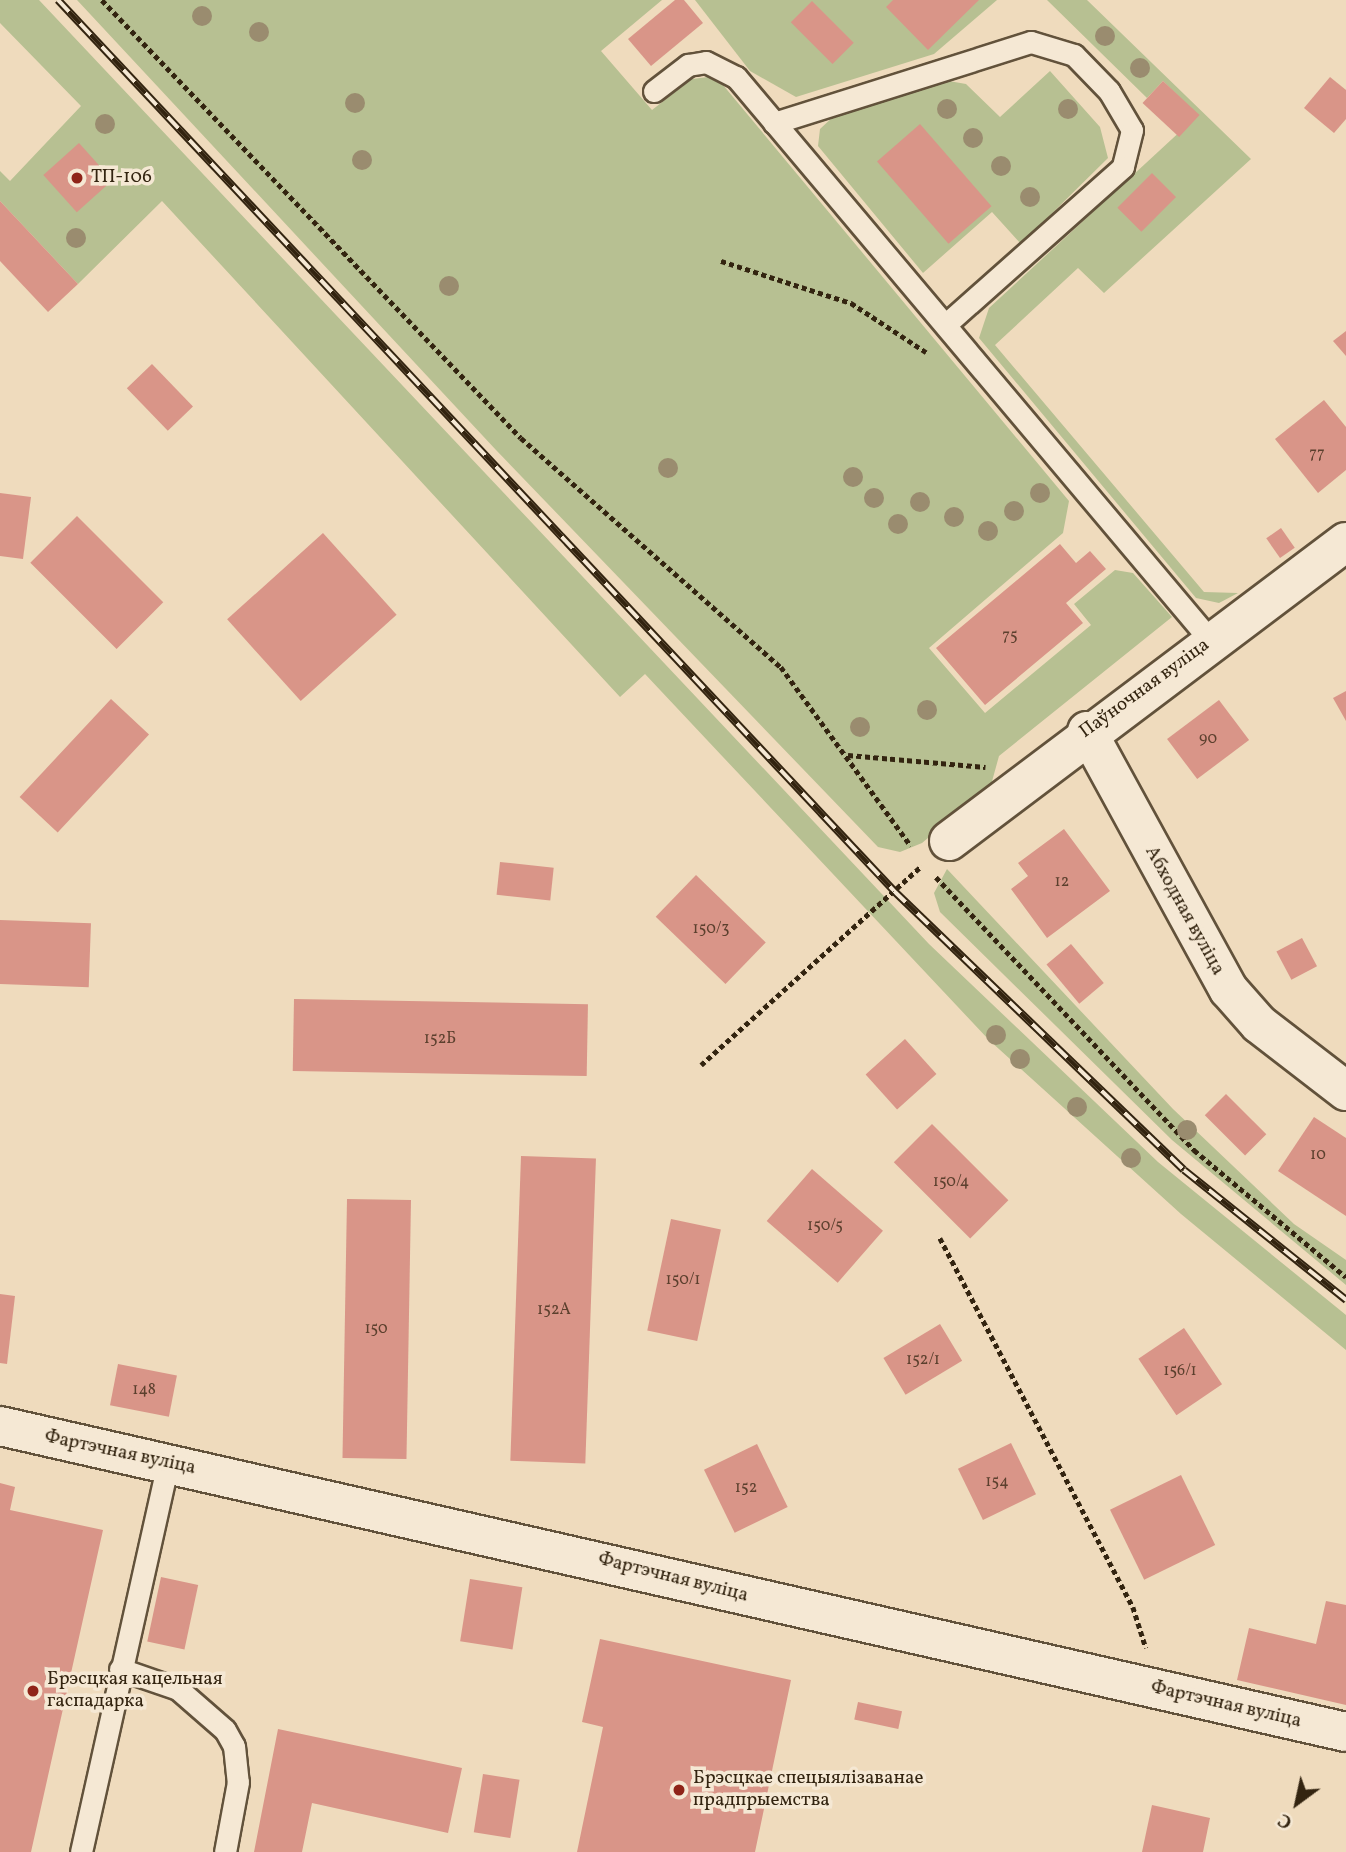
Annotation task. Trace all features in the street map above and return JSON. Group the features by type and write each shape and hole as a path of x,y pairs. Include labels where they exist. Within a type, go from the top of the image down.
{"street":[{"name":"Паўночная вуліца","path":"936,852 1087,731 1346,542"},
{"name":"Абходная вуліца","path":"1087,731 1229,990 1259,1024 1346,1091"},
{"name":"Фартэчная вуліца","path":"0,1426 1346,1732"}],"lane":[{"path":"774,123 1031,42 1056,44 1074,55 1109,91 1132,130 1123,167 946,324"},
{"path":"654,91 688,65 721,66 774,123 946,324 1211,641"},
{"path":"81,1852 168,1463"},
{"path":"120,1669 178,1689 213,1714 230,1738 238,1782 225,1852"}],"path":[{"path":"103,0 522,438 781,667 847,755 936,852 1011,963 1194,1150 1346,1277"},
{"path":"721,261 851,303 934,358"},
{"path":"847,755 973,762 1021,784"},
{"path":"701,1065 936,852"},
{"path":"940,1238 1133,1607 1147,1656 1146,1687"}],"green space":[{"path":"0,0 39,0 929,944 1158,1162 1346,1315 1346,1350 1181,1214 989,1040 645,674 620,697 162,201 78,284 0,201 0,171 10,181 81,106 0,23"},
{"path":"77,0 662,0 601,51 652,110 692,79 708,77 723,85 1069,501 1063,533 929,648 985,713 1091,625 1074,604 1115,570 1133,573 1172,617 999,756 991,785 922,843 900,852 878,847 496,450"},
{"path":"695,0 997,0 934,54 796,97 750,71"},
{"path":"1047,0 1087,0 1251,159 1104,293 1078,268 995,345 1204,592 1238,593 1219,603 1196,598 979,338 989,308 1198,115 1163,81 1147,98"},
{"path":"1050,71 1100,127 1108,158 1021,244 992,212 923,273 818,146 820,129 834,116 943,80 966,84 1000,117"},
{"path":"947,869 1173,1109 1294,1224 1346,1260 1346,1285 1172,1140 940,912 934,893"}],"building":[{"path":"675,0 684,0 703,23 651,66 628,39"},
{"path":"893,0 979,0 928,50 886,7"},
{"path":"812,1 854,43 833,64 791,22"},
{"path":"1330,77 1346,90 1346,119 1334,133 1304,108"},
{"path":"1163,81 1200,115 1179,137 1143,103"},
{"path":"920,124 992,206 948,244 877,161"},
{"name":"ТП-106","path":"79,143 112,180 77,212 43,175"},
{"path":"1152,173 1176,197 1141,232 1117,208"},
{"path":"0,201 78,284 48,312 0,261"},
{"path":"1346,331 1346,356 1333,341"},
{"path":"152,364 193,406 168,431 127,388"},
{"path":"1324,400 1346,427 1346,470 1318,493 1275,439"},
{"path":"0,493 31,497 23,559 0,556"},
{"path":"77,516 163,602 117,649 30,563"},
{"path":"1281,528 1295,548 1280,558 1266,538"},
{"path":"323,533 397,615 301,701 227,619"},
{"path":"1060,544 1076,563 1090,551 1106,569 1066,603 1083,623 985,705 936,648"},
{"path":"1346,691 1346,721 1333,698"},
{"path":"111,699 149,734 58,832 20,797"},
{"path":"1219,700 1249,740 1197,779 1167,739"},
{"path":"1064,829 1110,891 1047,938 1011,889 1028,876 1018,863"},
{"path":"500,862 554,868 550,900 497,895"},
{"path":"696,875 766,942 725,984 656,917"},
{"path":"0,920 91,923 89,987 0,984"},
{"path":"1302,938 1317,966 1291,980 1276,952"},
{"path":"1071,944 1104,983 1079,1004 1046,965"},
{"path":"294,999 588,1004 587,1076 293,1071"},
{"path":"905,1039 936,1074 897,1109 866,1074"},
{"path":"1226,1094 1266,1134 1245,1156 1205,1115"},
{"path":"1314,1117 1346,1138 1346,1216 1278,1171"},
{"path":"932,1124 1008,1200 970,1239 894,1162"},
{"path":"521,1156 596,1159 585,1463 510,1461"},
{"path":"812,1169 883,1231 838,1283 767,1221"},
{"path":"347,1199 411,1200 406,1459 342,1458"},
{"path":"671,1219 721,1230 697,1341 647,1331"},
{"path":"0,1294 15,1296 7,1364 0,1363"},
{"path":"940,1324 962,1361 906,1395 883,1358"},
{"path":"1184,1328 1222,1384 1176,1415 1138,1359"},
{"path":"118,1364 177,1375 169,1417 110,1405"},
{"path":"1011,1443 1036,1494 983,1520 958,1469"},
{"path":"757,1444 788,1507 735,1533 704,1470"},
{"path":"1181,1475 1215,1545 1144,1580 1110,1510"},
{"name":"Брэсцкая кацельная гаспадарка","path":"0,1483 15,1487 10,1510 103,1530 31,1852 0,1852"},
{"path":"161,1577 198,1585 184,1649 147,1642"},
{"path":"470,1579 522,1587 512,1650 460,1641"},
{"path":"1326,1601 1346,1605 1346,1705 1237,1680 1249,1628 1316,1644"},
{"name":"Брэсцкае спецыялізаванае прадпрыемства","path":"600,1639 791,1680 755,1852 577,1852 603,1727 582,1722"},
{"path":"858,1702 902,1711 898,1729 854,1720"},
{"path":"278,1729 462,1768 448,1833 312,1803 302,1852 254,1852"},
{"path":"483,1774 520,1780 510,1838 474,1832"},
{"path":"1152,1805 1210,1818 1203,1852 1142,1852"}],"railway":[{"path":"58,0 894,891 1184,1170 1346,1300"}],"place":[{"name":"ТП-106","path":"77,178"},
{"name":"Брэсцкая кацельная гаспадарка","path":"33,1691"},
{"name":"Брэсцкае спецыялізаванае прадпрыемства","path":"679,1790"}]}
